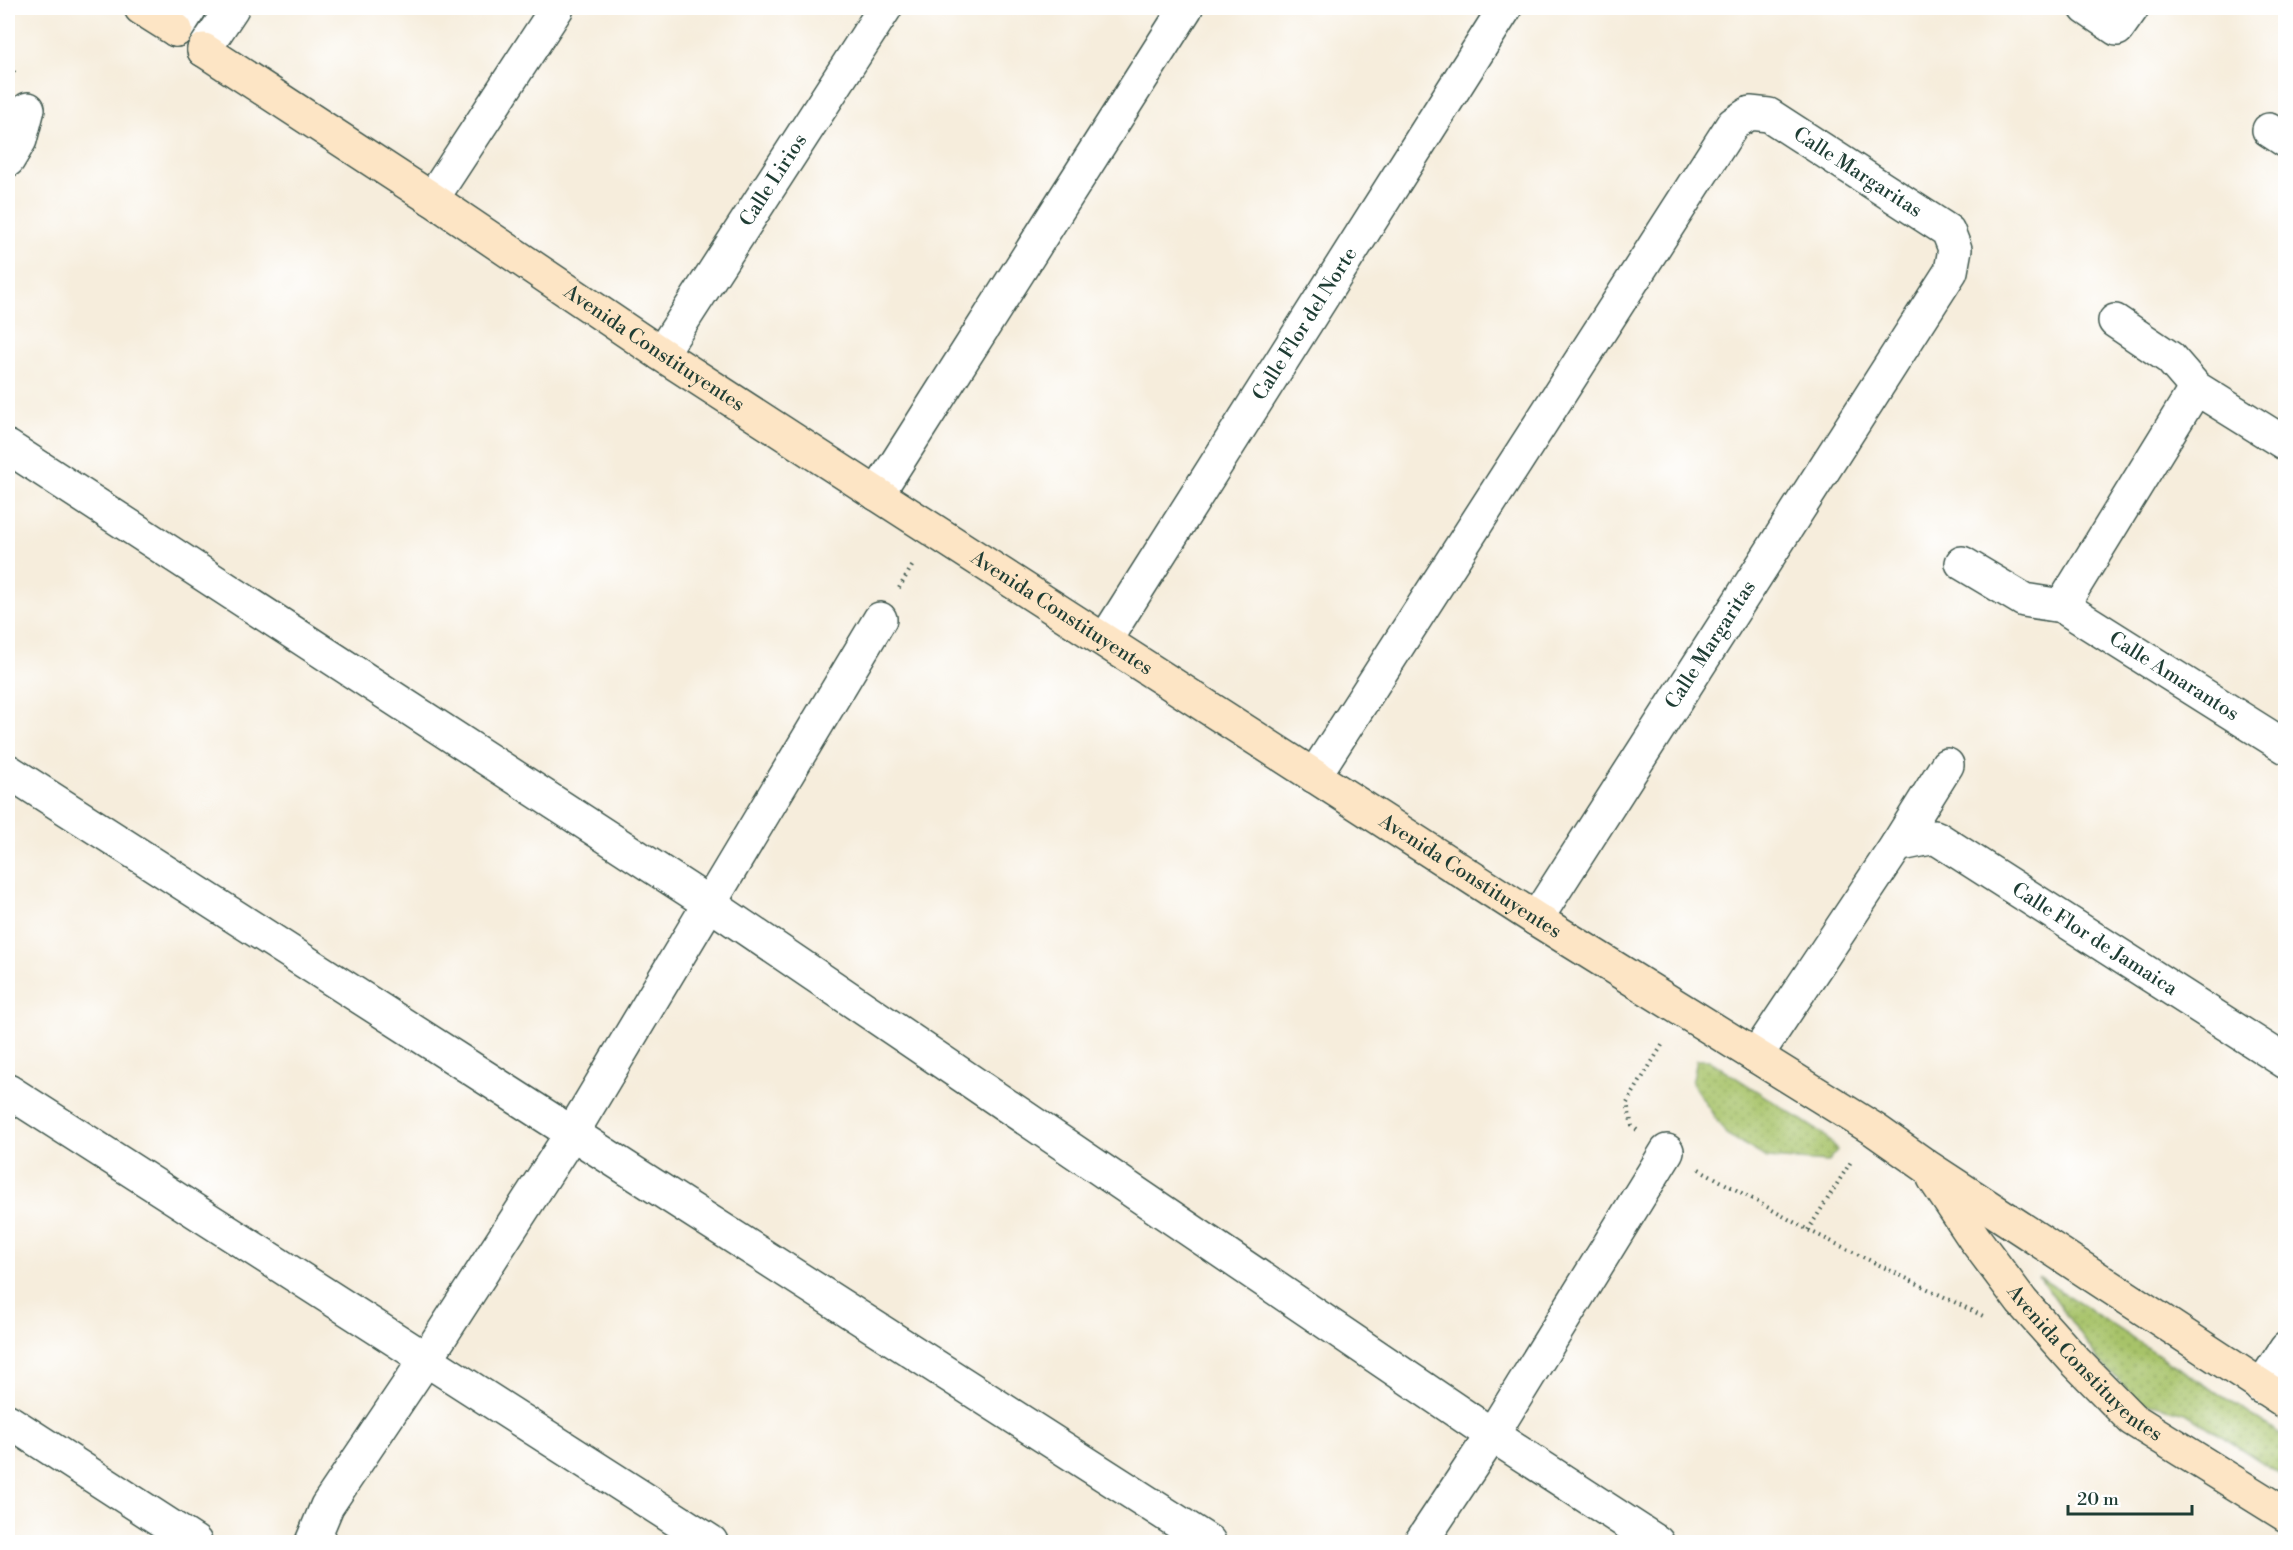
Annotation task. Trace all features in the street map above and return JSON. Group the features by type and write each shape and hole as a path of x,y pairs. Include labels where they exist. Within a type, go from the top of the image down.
{"main road":[{"path":"141,8 183,19"},
{"name":"Avenida Constituyentes","path":"204,50 432,199 661,354 1536,919 1875,1130 1926,1166 2273,1394"},
{"name":"Avenida Constituyentes","path":"1926,1166 1974,1238 2022,1302 2132,1419 2286,1515"}],"street":[{"path":"204,50 232,8"},
{"path":"432,199 556,8"},
{"name":"Calle Lirios","path":"661,354 885,8"},
{"path":"878,494 1186,8"},
{"name":"Calle Flor del Norte","path":"1105,640 1505,8"},
{"path":"2086,8 2117,29 2132,8"},
{"path":"8,160 20,140 28,109"},
{"name":"Calle Margaritas","path":"1314,776 1733,124 1750,113 1768,115 1948,231 1955,249 1952,271 1536,919"},
{"path":"2115,321 2170,358 2196,388 2286,444"},
{"path":"2062,606 2196,388"},
{"path":"8,447 710,904 1492,1435 1657,1542"},
{"name":"Calle Amarantos","path":"1962,563 2024,600 2062,606 2286,747"},
{"path":"312,1542 327,1506 426,1359 572,1133 880,619"},
{"path":"1755,1056 1897,845 1947,765"},
{"path":"8,771 1209,1542"},
{"name":"Calle Flor de Jamaica","path":"1897,845 1935,837 2286,1062"},
{"path":"8,1091 711,1542"},
{"path":"1421,1542 1492,1435 1667,1151"},
{"path":"2273,1394 2286,1349"},
{"path":"8,1421 195,1542"}],"path":[{"path":"880,619 934,530"},
{"path":"1683,1009 1627,1103 1632,1126 1667,1151 1808,1230 1989,1319"},
{"path":"1808,1230 1858,1151 1875,1130"}],"green space":[{"path":"1697,1060 1709,1060 1823,1134 1837,1150 1828,1162 1767,1158 1726,1134 1692,1083"},
{"path":"2039,1277 2285,1437 2285,1477 2186,1413 2140,1401 2101,1363"}]}
